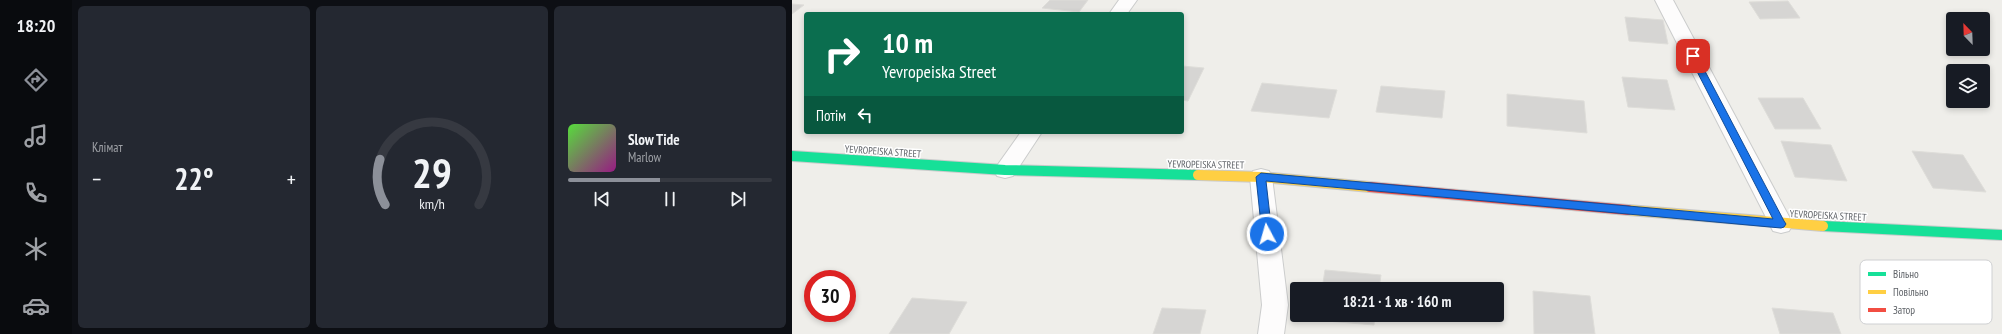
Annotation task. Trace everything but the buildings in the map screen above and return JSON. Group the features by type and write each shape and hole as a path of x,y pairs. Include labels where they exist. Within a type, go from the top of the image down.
{"street":[{"path":"1119,12 1128,0"},
{"path":"1664,0 1781,224"},
{"path":"1005,170 1031,134"},
{"name":"YEVROPEISKA STREET","path":"792,156 1005,170 1261,177 1781,224 2002,236"},
{"path":"1261,177 1275,305 1271,334"}],"traffic: fast":[{"path":"792,156 1005,170 1198,175"},
{"path":"1823,226 2002,235"}],"traffic: slow":[{"path":"1198,175 1261,177 1370,187"},
{"path":"1628,210 1823,226"}],"traffic: jam":[{"path":"1370,187 1628,210"}],"route":[{"path":"1267,234 1261,177 1781,224 1693,56"}]}
